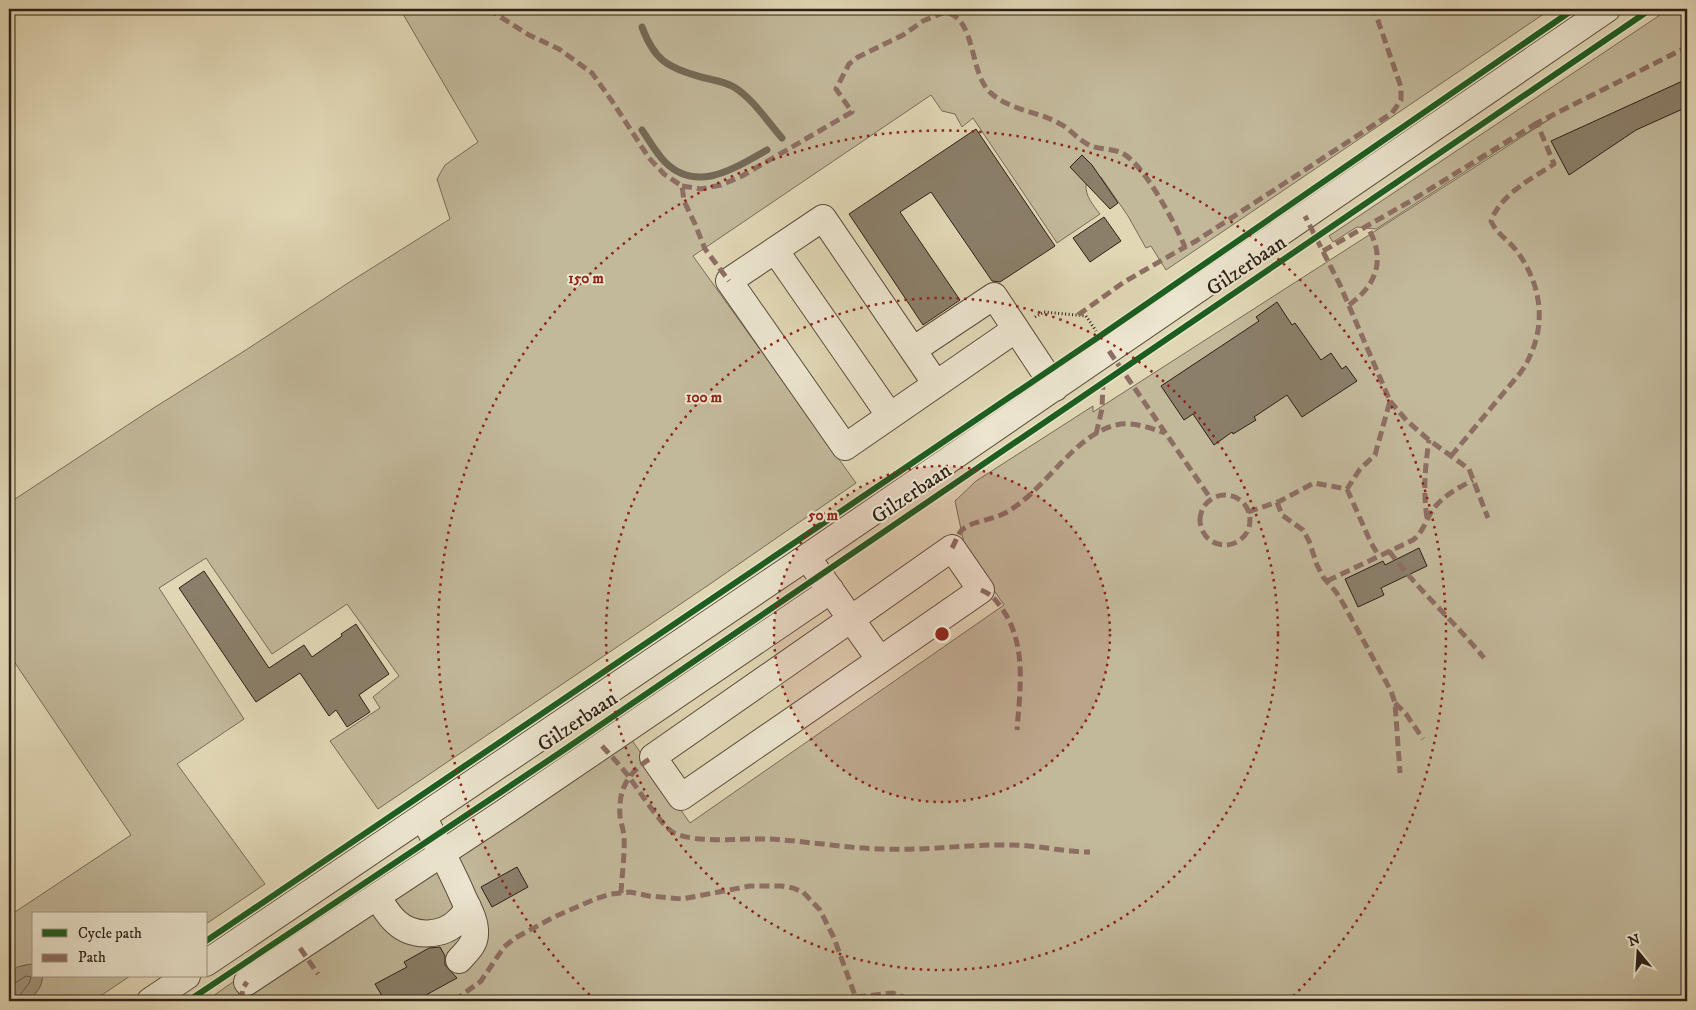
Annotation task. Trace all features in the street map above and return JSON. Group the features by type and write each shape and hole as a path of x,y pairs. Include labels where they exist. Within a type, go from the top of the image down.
{"street":[{"name":"Gilzerbaan","path":"208,962 808,557 1606,9"},
{"path":"936,384 823,218 729,281 845,447 936,384 1016,328"},
{"path":"775,250 890,416"},
{"path":"914,350 994,296 1055,388"},
{"path":"952,548 981,590 880,660 681,797 653,757 952,548"},
{"path":"808,557 880,660"},
{"path":"247,982 443,853 831,590"},
{"path":"422,817 443,853 473,918 475,934 472,946 459,960"},
{"path":"377,897 396,922 411,931 421,934 435,933 452,927 461,919 468,907"},
{"path":"150,1001 184,978"}],"path":[{"path":"1016,328 1044,312 1086,316 1100,336 1092,341"}],"shaded area":[{"path":"400,9 1551,9 1166,270 1151,246 1146,248 1128,216 1101,177 1086,184 1088,196 1100,214 1057,243 973,118 962,127 955,114 942,111 931,95 693,256 856,483 378,809 330,741 380,708 373,697 399,676 347,604 272,654 206,558 159,588 244,719 177,764 265,884 208,923 208,912 32,912 32,965 24,965 9,974 9,916 131,835 9,654 9,503 152,409 450,219 437,179 445,165 478,142"},
{"path":"1669,9 1687,9 1687,1001 243,1001 631,739 690,823 1004,605 965,548 955,501 976,481 1093,406 1093,412 1553,117 1376,229 1357,227 1333,242 1329,236"},
{"path":"240,977 238,1001 206,1001"},
{"path":"42,978 127,978 93,1001 28,1001 40,987"}],"water":[{"path":"31,964 32,978 42,978 40,987 28,1001 9,1001 9,974 17,967"}],"building":[{"path":"1687,79 1687,107 1636,130 1569,175 1551,141"},
{"path":"976,129 1055,246 1000,282 992,281 931,192 900,212 960,300 923,325 849,214"},
{"path":"1082,155 1092,165 1118,203 1110,209 1070,167"},
{"path":"1104,217 1121,241 1090,262 1073,238"},
{"path":"1277,302 1292,325 1295,323 1321,360 1331,353 1342,369 1346,366 1357,381 1302,417 1287,395 1254,417 1256,420 1233,434 1232,432 1214,445 1193,414 1184,420 1161,386 1259,321 1256,317"},
{"path":"1419,548 1427,566 1381,588 1384,595 1358,607 1345,579 1383,561 1385,565"},
{"path":"204,571 269,668 304,645 312,657 356,624 389,674 359,695 370,712 347,727 336,710 329,716 300,673 256,702 179,588"},
{"path":"517,867 528,887 492,907 481,887"},
{"path":"440,947 445,956 445,965 457,978 415,1001 385,1001 375,984 407,967 404,962 429,948"}],"waterway":[{"path":"642,27 657,55 664,61 680,70 734,87 754,104 782,138"},
{"path":"642,130 665,162 677,171 690,176 716,175 742,164 767,150"}],"marked path":[{"path":"488,9 529,35 559,49 592,73 649,158 664,174 682,186 684,201 705,249 729,281"},
{"path":"682,186 701,189 721,185 742,176 852,112 836,89 849,64 858,57 903,35 923,21 945,12 956,17 963,25 979,74 984,85 992,94 1011,105 1061,124 1089,145 1118,151 1131,159 1158,195 1185,247 1392,113 1401,100 1401,87 1374,9"},
{"path":"1451,456 1521,372 1530,357 1536,341 1539,326 1539,310 1537,294 1532,279 1516,250 1499,233 1491,221 1496,211 1509,195 1554,164 1537,123 1687,47"},
{"path":"1323,251 1409,202 1537,123"},
{"path":"1248,512 1280,501 1314,483 1347,489 1360,469 1375,455 1390,401 1340,285 1305,216"},
{"path":"1349,305 1367,288 1376,270 1376,249 1367,226"},
{"path":"1078,315 1124,282 1185,247"},
{"path":"1109,351 1211,499"},
{"path":"1096,434 1102,409 1103,382"},
{"path":"1390,401 1407,421 1429,440 1469,469 1488,518"},
{"path":"952,548 961,531 975,523 998,516 1013,508 1076,449 1102,430 1116,425 1129,424 1165,433"},
{"path":"1427,518 1425,479 1429,440"},
{"path":"1327,581 1413,540 1420,533 1438,503 1452,492 1473,480"},
{"path":"1347,489 1371,543 1379,556"},
{"path":"1225,495 1243,502 1250,520 1243,538 1225,545 1207,538 1200,520 1207,502 1225,495"},
{"path":"1277,502 1282,515 1303,530 1323,577 1344,605 1391,691 1395,703 1400,773"},
{"path":"1389,551 1484,658"},
{"path":"981,590 994,598 1003,610 1016,638 1020,668 1017,730"},
{"path":"1395,703 1406,714 1423,739"},
{"path":"602,746 626,773 669,830 684,836 720,840 768,839 882,849 1011,845 1090,852"},
{"path":"621,893 624,857 624,835 620,816 621,797 631,774 653,757"},
{"path":"454,1001 481,981 504,947 515,938 554,917 595,899 611,894 630,892 682,899 750,886 793,888 803,892 820,910 834,938 857,1001"},
{"path":"300,948 318,974"},
{"path":"241,1001 243,988 247,982"},
{"path":"856,997 893,993 903,997 904,1001"}],"cycle path":[{"path":"208,940 1100,336 1574,9"},
{"path":"188,1001 558,754 1651,9"}]}
